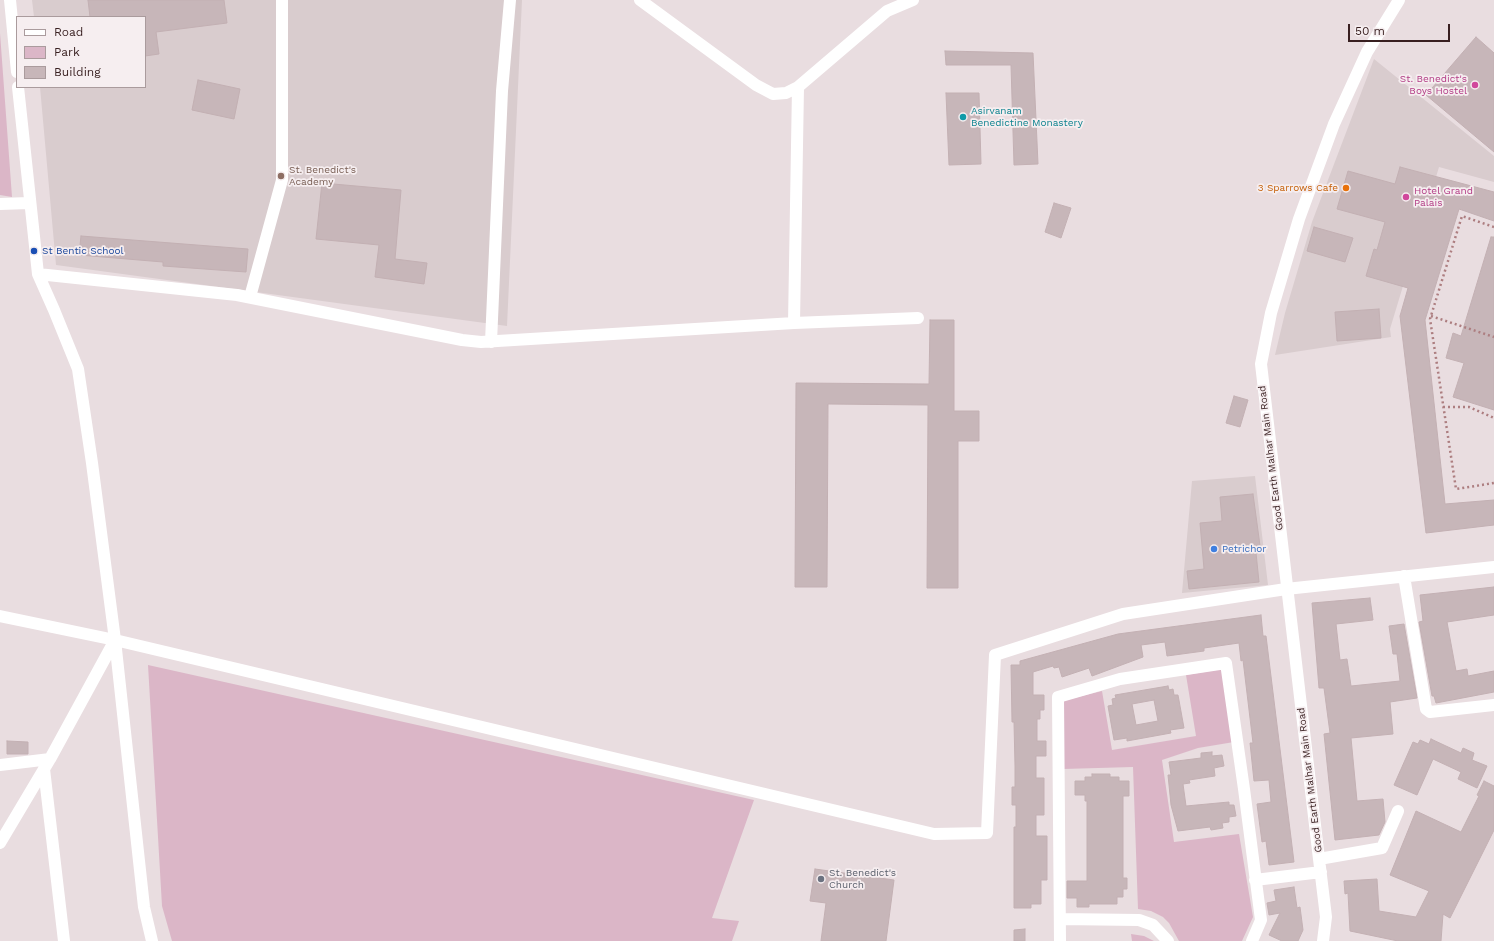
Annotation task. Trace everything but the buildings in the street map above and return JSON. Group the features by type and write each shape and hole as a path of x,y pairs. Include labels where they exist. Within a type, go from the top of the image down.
{"street":[{"path":"10,0 16,62"},
{"path":"250,297 282,180 282,0"},
{"path":"491,342 502,91 510,0"},
{"path":"640,0 756,85 774,94 786,93 798,87 887,11 913,0"},
{"name":"Good Earth Malhar Main Road","path":"1323,941 1326,918 1286,589 1261,364 1271,313 1297,226 1334,124 1367,52 1395,1"},
{"path":"794,323 798,87"},
{"path":"18,88 38,274 78,369 115,640 144,907 152,941"},
{"path":"0,204 30,203"},
{"path":"38,274 250,297 462,340 491,342 794,323 918,318"},
{"path":"0,616 115,640 934,834 987,833 995,655 1123,614 1286,589 1494,567"},
{"path":"1404,576 1426,709 1430,712 1494,705"},
{"path":"0,843 47,764 115,640"},
{"path":"1060,941 1058,696 1120,679 1226,663 1261,920 1252,941"},
{"path":"0,765 47,764"},
{"path":"47,764 64,941"},
{"path":"1319,858 1382,848 1398,811"},
{"path":"1255,880 1321,872"},
{"path":"1060,920 1139,920 1153,925 1168,941"}],"path":[{"path":"1494,226 1462,216 1430,320 1456,489 1494,483"},
{"path":"1431,316 1494,337"},
{"path":"1443,407 1469,407 1494,418"}],"shaded area":[{"name":"St. Benedict's Academy","path":"32,0 522,0 507,326 56,265 40,88 146,88 146,16 34,16"},
{"path":"1374,59 1494,156 1494,182 1439,167 1390,329 1391,337 1275,355 1285,313 1312,222"},
{"path":"1255,476 1268,585 1182,593 1192,481"}],"green space":[{"path":"0,33 12,197 0,195"},
{"path":"148,665 754,800 712,918 739,921 732,941 172,941 162,906"},
{"path":"1222,669 1234,742 1198,748 1162,760 1174,842 1239,834 1253,917 1242,941 1179,941 1169,923 1163,917 1151,911 1138,909 1133,767 1063,769 1062,701 1102,691 1112,750 1196,736 1186,675"},
{"path":"1131,934 1144,936 1154,941 1132,941"}],"place":[{"name":"St. Benedict's Boys Hostel","path":"1475,85"},
{"name":"Asirvanam Benedictine Monastery","path":"963,117"},
{"name":"St. Benedict's Academy","path":"281,176"},
{"name":"3 Sparrows Cafe","path":"1346,188"},
{"name":"Hotel Grand Palais","path":"1406,197"},
{"name":"St Bentic School","path":"34,251"},
{"name":"Petrichor","path":"1214,549"},
{"name":"St. Benedict's Church","path":"821,879"}]}
